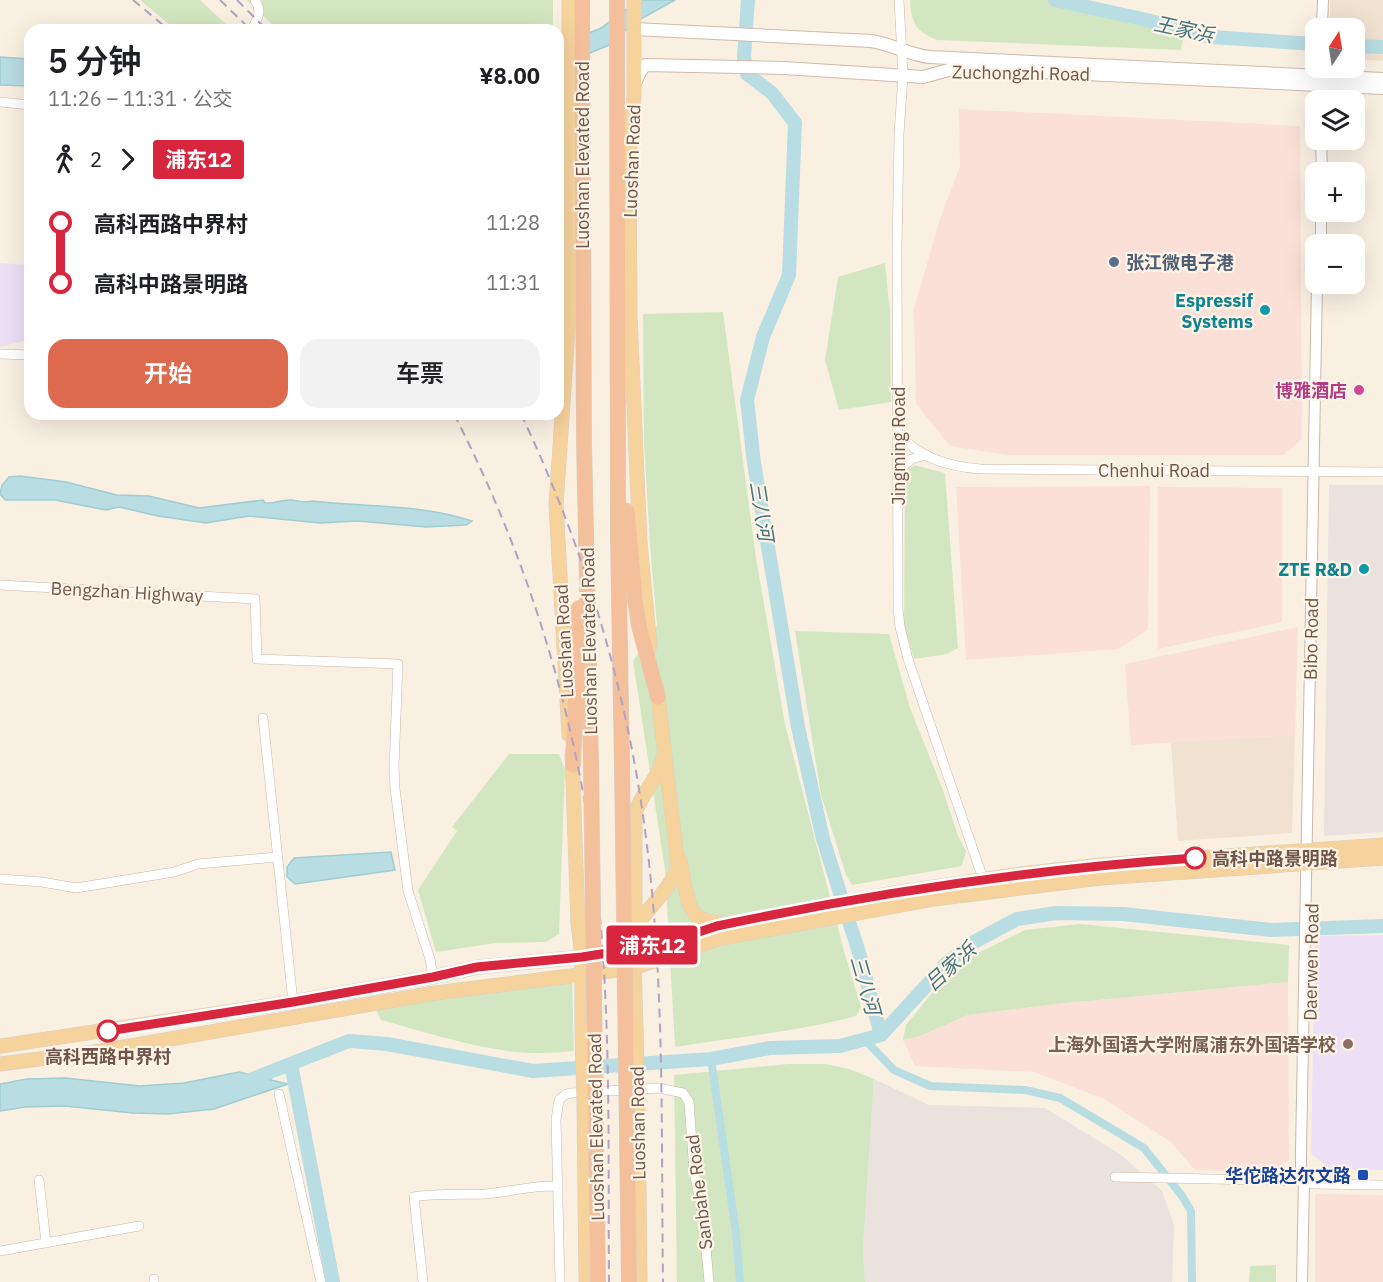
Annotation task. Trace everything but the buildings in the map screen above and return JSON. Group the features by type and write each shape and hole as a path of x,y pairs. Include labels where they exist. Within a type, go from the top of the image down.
{"highway":[{"name":"Luoshan Elevated Road","path":"582,0 575,33 575,71 591,765 598,1282"},
{"name":"Luoshan Elevated Road","path":"617,3 618,537 629,1282"},
{"path":"573,765 584,443"},
{"path":"619,444 635,599 648,664 658,697"}],"main road":[{"path":"569,0 575,33"},
{"name":"Luoshan Road","path":"634,0 634,84 629,159 632,374 643,593 678,866 668,887 635,928"},
{"name":"Zuchongzhi Road","path":"634,29 871,41 929,57 1305,75"},
{"name":"Zuchongzhi Road","path":"634,84 645,65 784,68 923,77 956,68 1305,76"},
{"name":"Luoshan Road","path":"564,399 568,346 575,71"},
{"name":"Zuchongzhi Road","path":"1331,78 1383,88"},
{"name":"Zuchongzhi Road","path":"1362,78 1383,79"},
{"name":"Luoshan Road","path":"562,420 556,505 563,601 567,716 573,765 578,923 582,957 586,1282"},
{"name":"Luoshan Road","path":"640,1282 638,1099 633,949 635,814 640,798 656,779 664,753"},
{"path":"858,906 934,899 1062,882 1309,857 1383,845"},
{"path":"677,846 690,906 694,914 709,922 727,924"},
{"path":"0,1046 293,1002 477,967 582,957 633,949 727,924 858,906 983,879 1101,866 1309,857 1383,858"},
{"path":"0,1065 101,1051 435,993 634,969 718,939 835,910"}],"street":[{"path":"255,0 260,10 255,24"},
{"name":"Jingming Road","path":"899,0 903,75 899,134 897,250 898,608 903,642 983,879"},
{"path":"1322,18 1323,0"},
{"path":"0,102 24,104"},
{"name":"Bibo Road","path":"1309,857 1318,294"},
{"path":"0,354 24,355"},
{"name":"Chenhui Road","path":"899,434 911,447 927,455 949,464 981,470 1383,472"},
{"path":"899,471 911,459 927,455"},
{"name":"Bengzhan Highway","path":"0,585 255,599 257,659 398,664 395,789 408,891 430,959 433,977"},
{"path":"263,718 293,1002"},
{"path":"0,879 42,882 76,888 174,872 198,864 277,857"},
{"name":"Daerwen Road","path":"1302,1282 1304,1181 1307,1174 1309,857"},
{"name":"Sanbahe Road","path":"557,1186 556,1112 562,1096 572,1093 659,1088 683,1093 689,1102 694,1171 703,1216 709,1282"},
{"path":"279,1094 321,1282"},
{"path":"1115,1177 1383,1185"},
{"path":"1304,1181 1312,1178 1383,1180"},
{"path":"39,1180 46,1243"},
{"path":"423,1282 414,1197 486,1194 538,1186 557,1186 560,1282"},
{"path":"0,1251 139,1226"}],"shaded area":[{"path":"1330,0 1383,0 1383,61 1365,60 1365,18 1330,18"},
{"name":"张江微电子港","path":"959,109 1300,126 1302,439 1283,455 1008,455 950,446 916,404 914,308 941,216 960,166"},
{"path":"0,263 24,265 24,341 0,347"},
{"path":"1329,485 1383,485 1383,832 1324,836"},
{"path":"1150,486 1148,630 1118,649 966,660 956,487"},
{"path":"1158,487 1282,488 1282,622 1158,649"},
{"path":"1298,627 1295,735 1131,745 1125,664"},
{"path":"1295,735 1292,833 1178,841 1171,742"},
{"name":"上海外国语大学附属浦东外国语学校","path":"1383,935 1383,1170 1329,1169 1311,1153 1315,936"},
{"path":"1288,982 1289,1160 1275,1172 1195,1170 1171,1142 1104,1099 1034,1072 915,1066 903,1040 920,1036 968,1015 1056,1004"},
{"path":"874,1079 929,1105 1045,1108 1120,1154 1162,1191 1174,1225 1172,1282 865,1282 863,1249"},
{"path":"1315,1194 1383,1195 1383,1282 1315,1282"}],"green space":[{"path":"140,0 200,0 226,24 169,24"},
{"path":"247,0 553,0 553,24 272,24"},
{"path":"910,0 1075,0 1186,25 1181,50 937,40 916,26"},
{"path":"885,263 890,312 891,402 839,410 825,360 838,277"},
{"path":"723,312 756,558 785,724 844,951 861,1007 856,1016 833,1022 675,1047 665,870 633,661 657,625 644,442 643,314"},
{"path":"914,465 945,473 958,648 947,654 914,659 904,624 905,474"},
{"path":"795,631 889,634 910,708 943,790 958,836 966,851 962,866 852,885 846,875 821,795"},
{"path":"509,754 559,754 565,769 559,934 546,942 496,943 436,952 418,890 457,831 452,827"},
{"path":"1080,924 1289,945 1288,982 1056,1004 968,1015 920,1036 903,1040 906,1025 932,993 976,954 1025,930"},
{"path":"572,977 574,1051 522,1052 482,1046 381,1020 376,1010"},
{"path":"788,1064 826,1064 849,1069 874,1079 863,1249 865,1282 677,1282 674,1075"},
{"path":"1276,1265 1276,1282 1249,1282 1250,1266"}],"water":[{"path":"639,0 675,0 637,21 607,46 564,64 564,43 601,28"},
{"path":"0,57 24,59 24,86 0,85"},
{"path":"20,476 66,482 117,495 149,496 199,508 263,500 265,503 285,500 313,501 413,509 472,521 466,525 426,527 358,521 320,523 249,516 206,523 119,507 106,510 55,500 5,500 0,494 2,485 9,477"},
{"path":"391,852 395,870 295,884 287,877 287,867 294,858"},
{"path":"239,1072 288,1084 214,1109 168,1114 65,1106 25,1107 0,1111 0,1084 27,1079 65,1078 140,1086 184,1083"}],"waterway":[{"name":"三八河","path":"748,0 744,57 747,74 772,93 795,123 789,275 763,337 747,400 754,463 798,727 823,839 860,956 881,1035"},
{"name":"王家浜","path":"1055,0 1211,37 1305,43"},
{"name":"王家浜","path":"1365,46 1383,47"},
{"name":"吕家浜","path":"242,1083 349,1041 387,1044 533,1071 711,1059 770,1048 840,1046 881,1035 948,962 974,942 1017,919 1056,913 1123,914 1271,930 1383,926"},
{"path":"865,1040 894,1070 930,1086 1025,1090 1060,1098 1144,1148 1191,1211 1192,1282"},
{"name":"三八河","path":"711,1059 736,1233 740,1282"},
{"path":"291,1064 333,1282"}],"railway":[{"path":"133,0 162,24"},
{"path":"220,0 245,24"},
{"path":"237,0 261,24"},
{"path":"457,420 508,532 530,592 550,653 580,778 591,842 603,953 608,1094 609,1282"},
{"path":"524,420 565,516 600,621 628,729 638,783 652,893 659,1004 663,1282"}],"bus line":[{"name":"浦东12","path":"108,1031 293,1002 477,967 582,957 633,949 717,926 932,886 1091,866 1195,858"}],"place":[{"name":"张江微电子港","path":"1114,262"},
{"name":"Espressif Systems","path":"1265,310"},
{"name":"博雅酒店","path":"1359,390"},
{"name":"ZTE R&D","path":"1364,569"},
{"name":"高科中路景明路","path":"1195,858"},
{"name":"高科西路中界村","path":"108,1031"},
{"name":"上海外国语大学附属浦东外国语学校","path":"1348,1044"},
{"name":"华佗路达尔文路","path":"1363,1175"}]}
